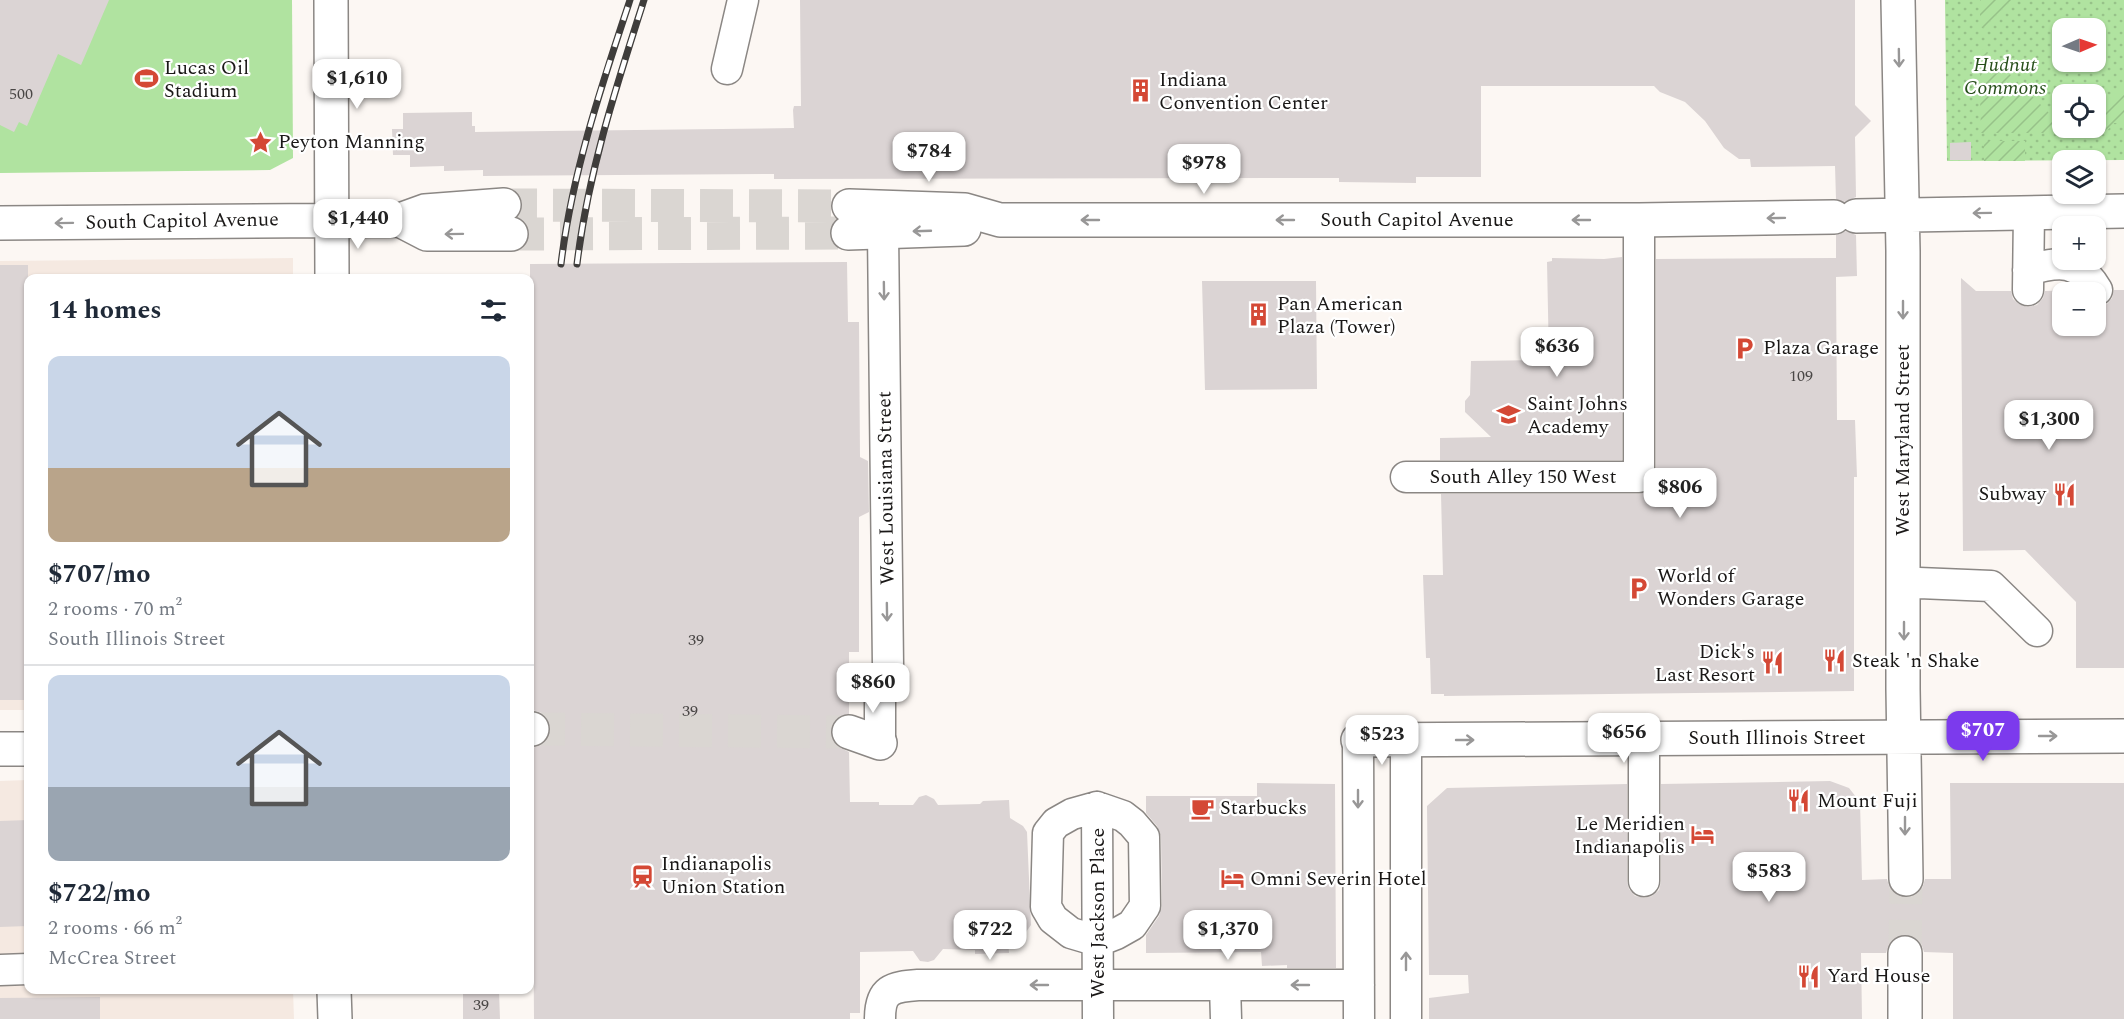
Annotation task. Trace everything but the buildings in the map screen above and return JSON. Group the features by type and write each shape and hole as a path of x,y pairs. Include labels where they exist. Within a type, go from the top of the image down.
{"main road":[{"path":"331,0 332,274"},
{"name":"West Maryland Street","path":"1898,0 1906,879"},
{"name":"South Capitol Avenue","path":"1000,220 965,210 849,219 883,232 966,229 1000,220 1639,220 2124,211"},
{"name":"South Capitol Avenue","path":"0,223 400,220 425,211 507,220"},
{"path":"849,732 880,743"},
{"name":"South Illinois Street","path":"1358,740 2124,736"},
{"path":"0,749 24,749"},
{"path":"1905,953 1905,1019"},
{"path":"334,994 335,1019"}],"street":[{"path":"727,69 742,0"},
{"path":"2029,212 2028,281 2046,265 2062,264 2078,268 2089,276 2092,282"},
{"name":"South Alley 150 West","path":"1406,477 1639,477 1639,220"},
{"name":"West Louisiana Street","path":"880,743 880,700 888,666 883,232"},
{"path":"1904,585 1992,586 2037,631"},
{"path":"1644,739 1644,881"},
{"path":"1358,740 1359,1019"},
{"path":"1406,740 1406,1019"},
{"path":"1097,807 1123,816 1132,822 1144,837 1145,906 1132,925 1098,941 1071,933 1053,919 1046,907 1048,833 1056,823 1072,814 1097,807"},
{"name":"West Jackson Place","path":"1097,807 1098,1019"},
{"path":"0,970 24,969"},
{"path":"1225,985 1226,1019"},
{"path":"880,1019 884,995 902,986 1359,985"}],"shaded area":[{"path":"293,258 293,274 24,274 24,710 0,710 0,261"},
{"path":"24,780 24,994 293,994 294,1019 0,1019 0,781"}],"green space":[{"name":"Lucas Oil Stadium","path":"0,0 292,0 293,158 270,170 0,173"},
{"name":"Hudnut Commons","path":"1945,0 2124,0 2124,160 2106,160 2106,150 2052,150 2052,160 1947,161"},
{"path":"1980,0 2012,0 1984,28 1980,26"},
{"path":"1984,49 2024,88 2025,96 2033,97 2052,116 2052,133 1981,133 1980,97 1984,96 1987,90 1980,83 1980,50"},
{"path":"2124,83 2124,123 2114,123 2106,132 2106,101"},
{"path":"1984,141 2025,141 2025,161 1984,161"}],"tunnel":[{"path":"504,205 849,206"},
{"path":"511,234 848,233"},
{"path":"534,729 849,732"},
{"path":"1905,953 1906,879"}],"railway":[{"path":"561,264 580,163 598,98 630,0"},
{"path":"577,264 596,163 613,98 644,0"}],"place":[{"name":"Lucas Oil Stadium","path":"146,79"},
{"name":"Indiana Convention Center","path":"1141,91"},
{"name":"Peyton Manning","path":"260,142"},
{"name":"Pan American Plaza (Tower)","path":"1259,315"},
{"name":"Plaza Garage","path":"1745,348"},
{"name":"Saint Johns Academy","path":"1509,415"},
{"name":"Subway","path":"2064,494"},
{"name":"World of Wonders Garage","path":"1639,588"},
{"name":"Steak 'n Shake","path":"1834,661"},
{"name":"Dick's Last Resort","path":"1773,663"},
{"name":"Mount Fuji","path":"1799,801"},
{"name":"Starbucks","path":"1202,808"},
{"name":"Le Meridien Indianapolis","path":"1703,835"},
{"name":"Indianapolis Union Station","path":"643,876"},
{"name":"Omni Severin Hotel","path":"1232,879"},
{"name":"Yard House","path":"1809,976"}]}
